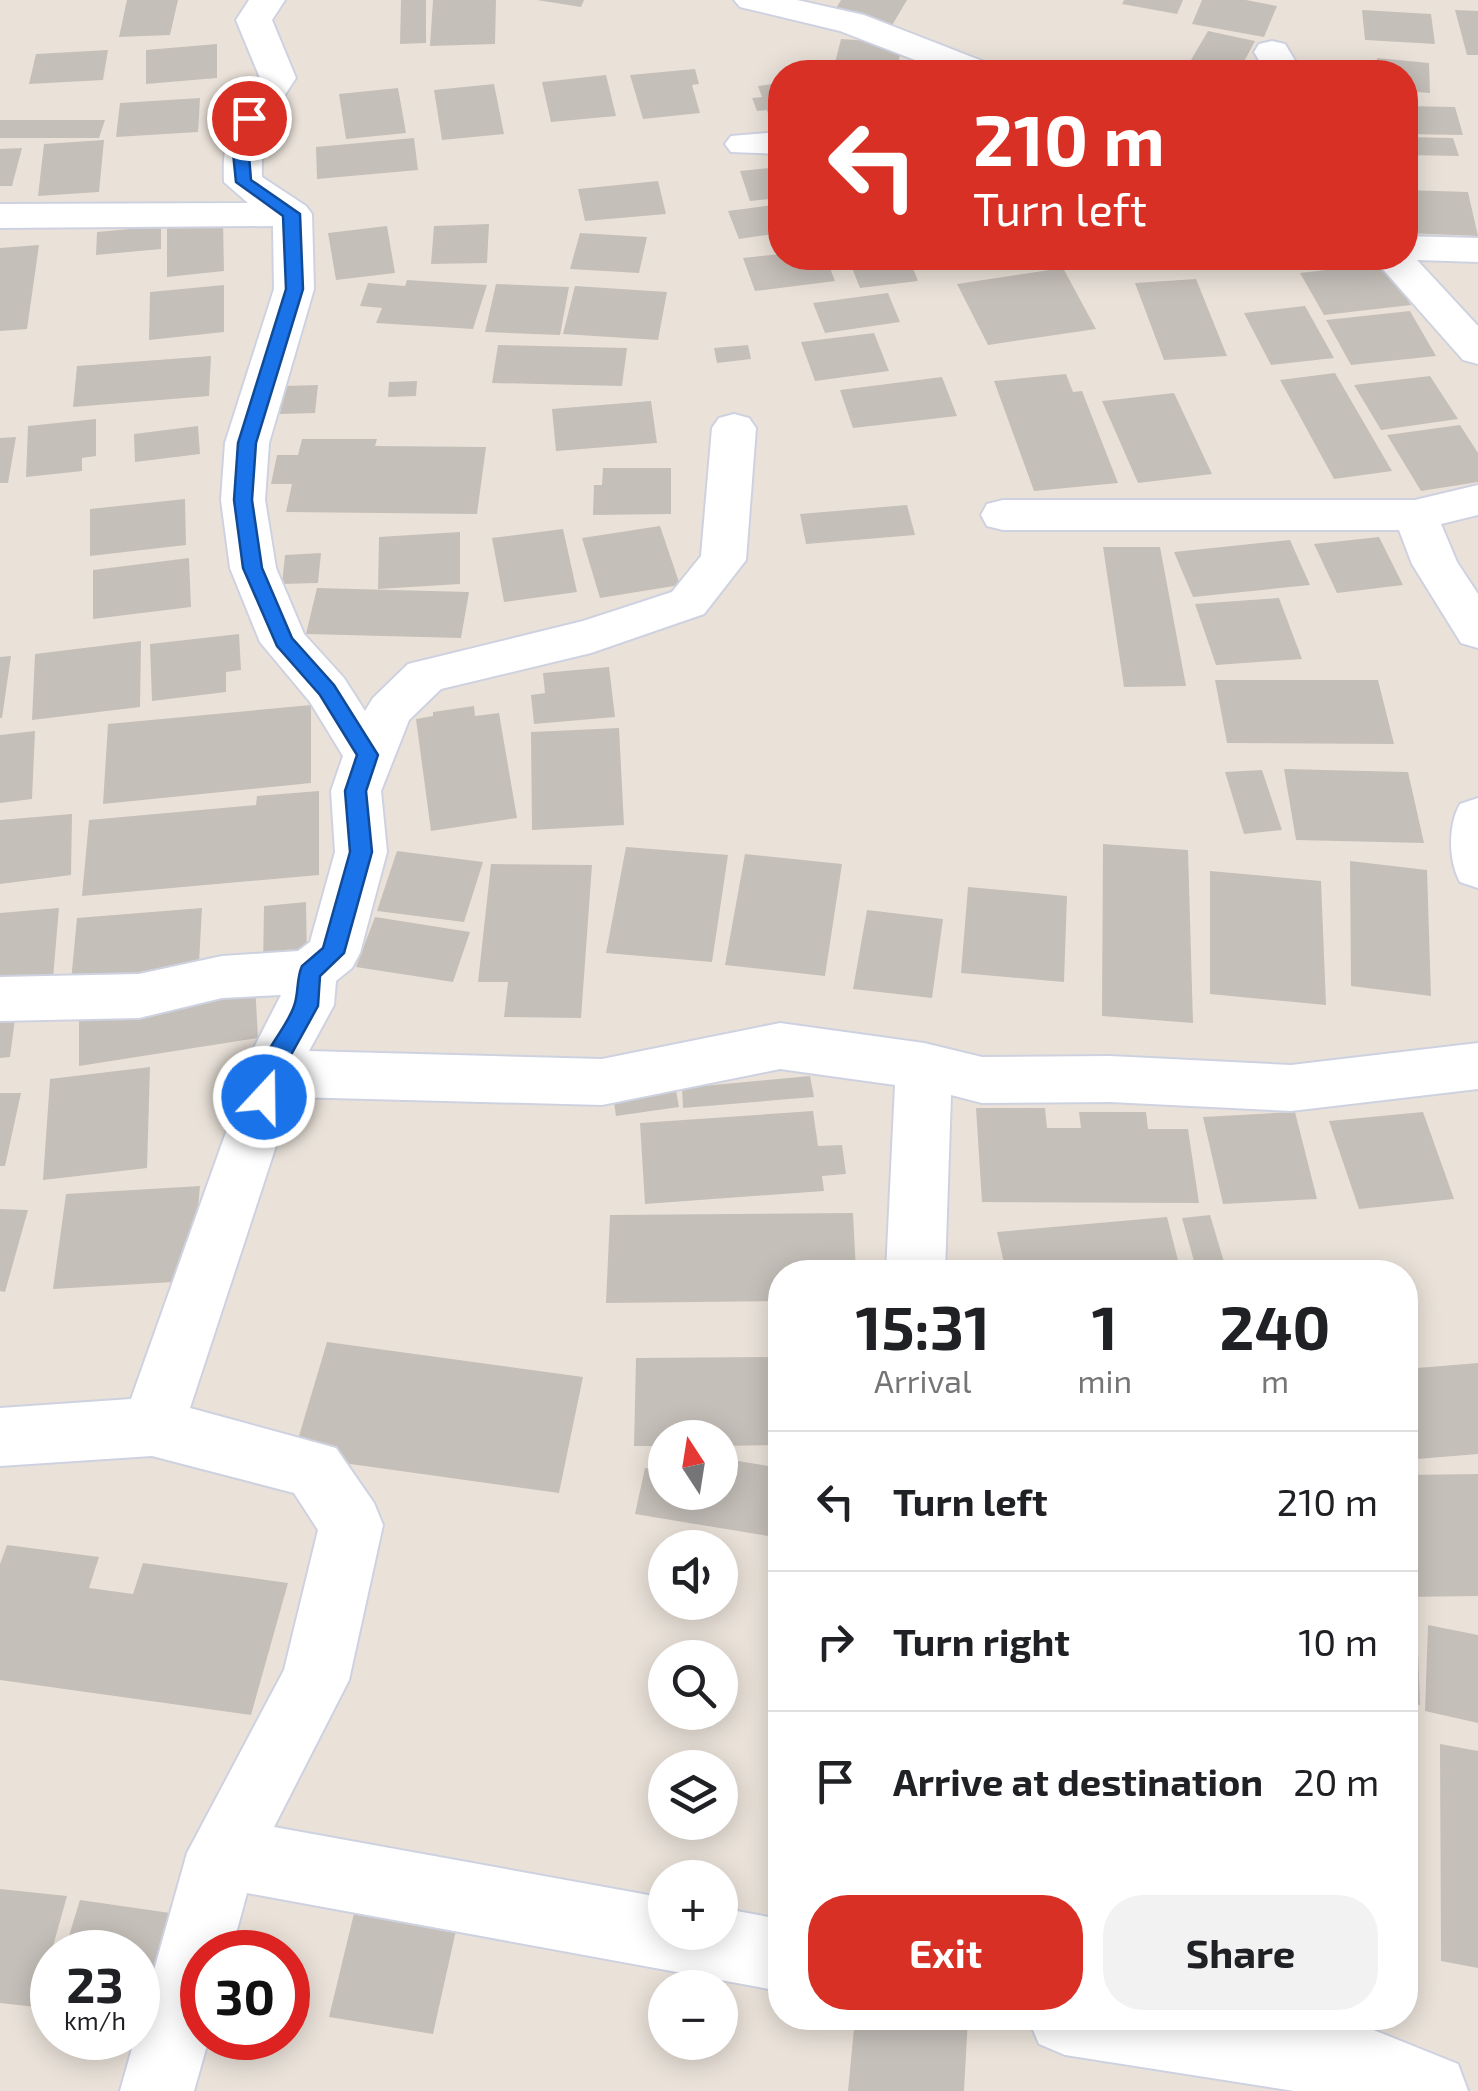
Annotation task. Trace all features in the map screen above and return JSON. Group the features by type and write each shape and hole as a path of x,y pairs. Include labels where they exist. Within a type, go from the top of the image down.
{"street":[{"path":"267,0 254,20 258,42 276,65 278,78 249,118 240,143 244,182 292,214"},
{"path":"752,0 851,22 947,60"},
{"path":"0,216 292,214"},
{"path":"292,214 294,289 247,443 243,500 252,568 284,642 327,690 368,755"},
{"path":"1418,248 1478,250"},
{"path":"1404,270 1478,350"},
{"path":"0,998 139,996 222,977 310,972 333,953 361,852 356,791 390,710 425,676 591,636 688,603 722,560 731,498 734,428"},
{"path":"1004,515 1415,515 1478,500"},
{"path":"1415,515 1435,564 1478,630"},
{"path":"1478,817 1478,868"},
{"path":"152,1427 258,1121 270,1072 306,1006 310,972"},
{"path":"270,1072 602,1082 780,1046 924,1066 982,1080 1110,1079 1291,1088 1478,1066"},
{"path":"916,1260 924,1066"},
{"path":"0,1437 152,1427 314,1470 351,1525 315,1680 222,1853 156,2091"},
{"path":"222,1853 768,1953"},
{"path":"1142,2030 1371,2066 1431,2091"}],"building":[{"path":"127,0 178,0 170,35 119,37"},
{"path":"401,0 426,0 426,43 400,44"},
{"path":"433,0 496,0 495,44 430,46"},
{"path":"537,0 584,0 581,7"},
{"path":"841,0 907,0 891,27 831,17"},
{"path":"1124,0 1183,0 1177,14 1122,4"},
{"path":"1202,0 1246,0 1277,6 1264,37 1192,24"},
{"path":"1362,10 1431,14 1435,44 1365,40"},
{"path":"1455,10 1478,11 1478,55 1467,55"},
{"path":"1208,31 1255,41 1245,60 1191,60"},
{"path":"841,39 902,43 899,60 836,60"},
{"path":"217,44 217,78 146,84 146,50"},
{"path":"108,50 103,80 29,84 36,54"},
{"path":"1418,62 1429,63 1430,93 1418,92"},
{"path":"695,69 699,84 692,85 700,113 643,119 630,75"},
{"path":"606,75 616,116 551,122 542,82"},
{"path":"494,84 504,134 442,140 434,90"},
{"path":"768,85 768,114 767,110 757,111 752,98 762,97 758,86"},
{"path":"398,88 406,133 346,139 339,94"},
{"path":"200,98 198,132 116,137 120,103"},
{"path":"1418,106 1455,107 1463,135 1418,134"},
{"path":"0,120 105,120 99,138 0,138"},
{"path":"1418,137 1453,138 1459,156 1418,155"},
{"path":"414,138 418,170 317,179 316,147"},
{"path":"104,140 99,192 38,196 44,144"},
{"path":"22,148 12,186 0,186 0,149"},
{"path":"768,168 768,199 750,201 740,171"},
{"path":"658,181 666,214 585,221 578,189"},
{"path":"1418,190 1468,192 1478,236 1418,234"},
{"path":"768,206 768,235 739,239 728,211"},
{"path":"223,220 224,271 167,277 167,225"},
{"path":"489,224 487,263 431,264 434,226"},
{"path":"161,226 161,249 96,255 97,232"},
{"path":"387,226 395,273 336,280 328,233"},
{"path":"580,233 647,237 639,273 570,269"},
{"path":"39,245 27,329 0,331 0,248"},
{"path":"768,255 768,270 831,270 835,281 755,291 743,258"},
{"path":"853,270 914,270 918,281 860,288"},
{"path":"1064,270 1096,329 988,345 957,284"},
{"path":"1389,270 1411,305 1324,315 1300,273"},
{"path":"1196,279 1227,356 1164,360 1135,283"},
{"path":"407,280 487,285 473,329 376,323 382,308 360,306 368,283 405,286"},
{"path":"496,284 569,287 560,335 485,332"},
{"path":"224,285 224,332 149,340 150,292"},
{"path":"575,286 667,292 658,340 563,334"},
{"path":"888,293 900,322 825,333 813,303"},
{"path":"1305,306 1334,358 1271,365 1244,313"},
{"path":"1410,311 1436,356 1351,365 1326,320"},
{"path":"874,333 889,371 815,381 801,342"},
{"path":"498,345 627,348 622,386 492,383"},
{"path":"748,345 751,359 717,363 714,348"},
{"path":"211,356 209,396 73,407 77,366"},
{"path":"1335,373 1392,471 1334,479 1280,380"},
{"path":"1066,374 1073,392 1082,391 1118,483 1034,491 994,381"},
{"path":"1430,376 1458,419 1381,430 1354,385"},
{"path":"942,377 957,416 853,428 840,390"},
{"path":"417,381 416,396 388,397 389,382"},
{"path":"318,385 315,413 280,414 283,386"},
{"path":"1174,393 1212,474 1138,483 1102,401"},
{"path":"651,401 657,443 556,451 552,409"},
{"path":"96,419 96,456 82,458 82,471 26,477 28,426"},
{"path":"1460,425 1478,453 1478,482 1421,491 1387,435"},
{"path":"198,426 200,454 135,462 134,434"},
{"path":"16,437 8,483 0,483 0,438"},
{"path":"302,439 377,439 375,446 486,447 477,514 286,512 292,484 271,484 277,455 298,455"},
{"path":"603,468 671,468 671,514 593,515 594,485 602,485"},
{"path":"185,499 186,545 90,556 90,509"},
{"path":"907,505 915,535 806,544 800,514"},
{"path":"660,526 680,585 600,598 582,538"},
{"path":"563,529 577,592 504,602 492,538"},
{"path":"460,532 460,584 378,589 379,537"},
{"path":"1379,537 1403,585 1337,593 1314,544"},
{"path":"1290,540 1310,585 1193,597 1174,552"},
{"path":"1103,547 1160,547 1186,686 1124,687"},
{"path":"321,553 318,583 282,584 285,555"},
{"path":"189,558 191,607 93,619 93,570"},
{"path":"317,588 469,592 461,638 306,634"},
{"path":"1279,598 1302,659 1216,665 1195,604"},
{"path":"239,634 241,670 226,672 226,692 152,701 150,644"},
{"path":"141,641 140,707 32,720 35,654"},
{"path":"11,656 2,718 0,718 0,657"},
{"path":"609,667 615,717 534,724 531,695 545,693 543,673"},
{"path":"1215,680 1378,680 1394,744 1227,743"},
{"path":"311,705 311,783 103,804 108,724"},
{"path":"474,706 475,716 499,713 517,818 431,831 416,719 433,716 433,712"},
{"path":"619,728 624,825 532,830 531,732"},
{"path":"35,731 32,799 0,803 0,735"},
{"path":"1284,769 1408,772 1424,843 1296,840"},
{"path":"1262,770 1282,830 1244,834 1225,772"},
{"path":"319,791 319,875 82,896 89,820 256,805 257,796"},
{"path":"72,814 71,875 0,884 0,820"},
{"path":"1103,844 1188,850 1193,1023 1102,1016"},
{"path":"626,847 728,855 712,962 606,953"},
{"path":"397,851 483,862 464,922 377,911"},
{"path":"745,854 842,864 825,976 725,965"},
{"path":"1350,861 1427,870 1431,996 1351,986"},
{"path":"491,864 592,865 581,1018 504,1017 508,982 478,982"},
{"path":"1210,871 1321,881 1326,1005 1210,994"},
{"path":"968,887 1067,896 1064,982 961,973"},
{"path":"306,902 307,962 263,967 264,906"},
{"path":"59,908 53,978 0,983 0,913"},
{"path":"202,908 198,982 70,992 77,918"},
{"path":"867,910 943,919 932,998 853,989"},
{"path":"375,917 470,932 453,982 356,967"},
{"path":"255,984 258,1038 79,1066 79,1010"},
{"path":"17,1004 10,1057 0,1058 0,1005"},
{"path":"150,1067 147,1168 43,1180 50,1079"},
{"path":"673,1074 679,1107 616,1116 611,1082"},
{"path":"810,1076 814,1097 683,1108 682,1088"},
{"path":"0,1093 21,1093 5,1166 0,1166"},
{"path":"976,1108 1045,1108 1047,1128 1081,1128 1079,1112 1146,1112 1148,1129 1188,1129 1199,1203 982,1202"},
{"path":"813,1111 818,1146 842,1145 846,1174 822,1176 824,1191 645,1204 640,1123"},
{"path":"1295,1112 1317,1199 1223,1204 1203,1117"},
{"path":"1423,1112 1454,1199 1359,1209 1329,1121"},
{"path":"200,1186 191,1281 53,1289 66,1194"},
{"path":"0,1209 28,1210 5,1292 0,1291"},
{"path":"853,1213 855,1260 768,1260 768,1301 606,1303 610,1215"},
{"path":"1210,1215 1223,1260 1194,1260 1182,1218"},
{"path":"1167,1217 1178,1260 1003,1260 997,1232"},
{"path":"327,1342 583,1377 559,1493 293,1456"},
{"path":"768,1357 768,1445 738,1446 738,1420 648,1420 648,1446 634,1446 636,1358"},
{"path":"1478,1363 1478,1454 1418,1459 1418,1368"},
{"path":"738,1461 768,1466 768,1536 635,1514 645,1468 648,1510 738,1510"},
{"path":"1478,1474 1478,1596 1418,1597 1418,1475"},
{"path":"7,1545 99,1557 89,1588 133,1594 143,1563 288,1583 251,1715 0,1680 0,1564"},
{"path":"1428,1625 1478,1635 1478,1723 1425,1711"},
{"path":"1440,1744 1478,1751 1478,1968 1441,1961"},
{"path":"0,1889 67,1896 58,1930 30,1930 30,2006 0,2003"},
{"path":"80,1900 191,1916 184,1930 180,1930 180,1940 160,1983 160,1930 71,1930"},
{"path":"357,1901 459,1917 433,2034 329,2017"},
{"path":"854,2030 967,2030 964,2091 848,2091"}],"route":[{"path":"249,118 240,143 244,182 292,214 294,289 247,443 243,500 252,568 284,642 327,690 368,755 356,791 361,852 333,953 310,972 306,1006 270,1072 264,1097"}]}
